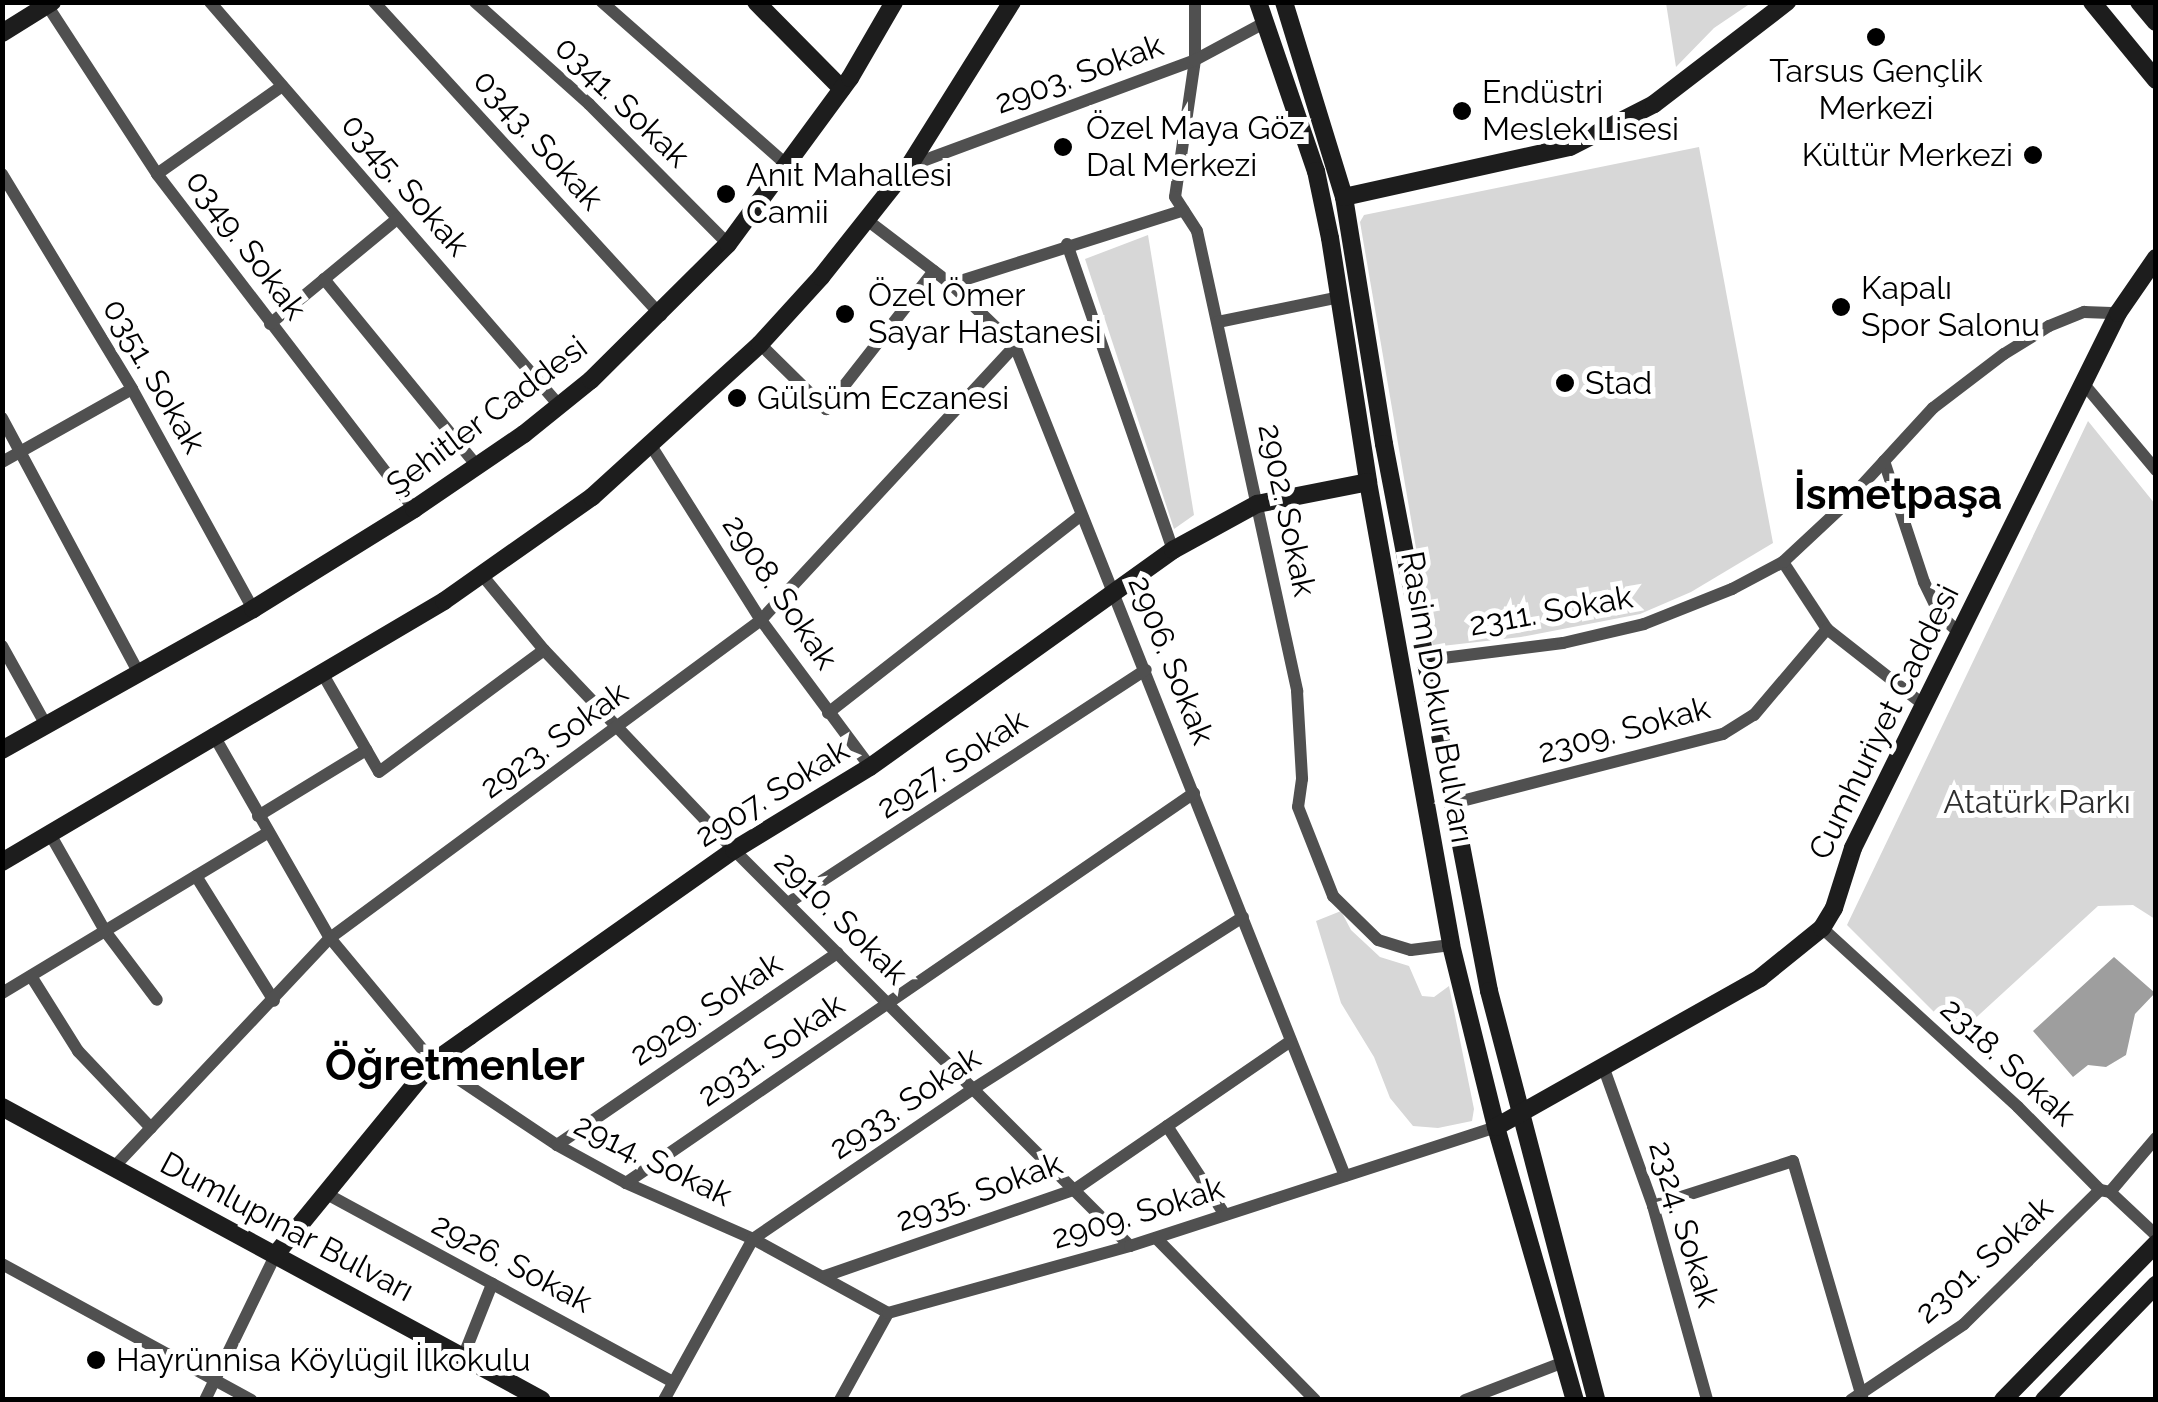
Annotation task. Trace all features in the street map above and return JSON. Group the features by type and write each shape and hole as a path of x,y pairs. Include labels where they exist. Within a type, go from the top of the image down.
{"street":[{"name":"0345. Sokak","path":"210,2 558,404"},
{"name":"0343. Sokak","path":"374,2 661,315"},
{"name":"0341. Sokak","path":"475,2 589,104 728,244"},
{"path":"602,2 788,166"},
{"path":"756,2 842,89"},
{"name":"Şehitler Caddesi","path":"2,750 253,609 414,510 558,404 661,315 728,244 842,89 894,2"},
{"path":"2,862 482,575 592,497 760,344 867,220 910,166 1012,2"},
{"name":"2902. Sokak","path":"1195,2 1195,60 1175,196 1197,231 1297,691 1302,778 1298,807 1333,896 1378,940 1394,948 1451,945"},
{"name":"Rasim Dokur Bulvarı","path":"1258,2 1316,171 1451,945 1496,1127 1575,1400"},
{"path":"1284,2 1344,197 1384,444 1489,991 1596,1400"},
{"path":"1344,197 1570,147 1654,104 1787,2"},
{"path":"2092,2 2156,80"},
{"path":"2139,2 2156,22"},
{"path":"2,33 49,4"},
{"name":"0349. Sokak","path":"49,4 158,174 414,510"},
{"name":"2903. Sokak","path":"910,166 1195,60 1264,22"},
{"path":"158,174 282,86"},
{"name":"0351. Sokak","path":"2,174 132,389 253,609"},
{"path":"951,284 1067,244 1184,210"},
{"path":"270,324 398,219"},
{"name":"2906. Sokak","path":"867,220 951,284 1015,346 1344,1176"},
{"path":"1067,244 1174,550"},
{"name":"Cumhuriyet Caddesi","path":"1496,1127 1760,978 1822,928 1834,908 1852,848 2083,383 2118,313 2156,258"},
{"path":"760,344 826,409 934,272"},
{"path":"324,279 477,466"},
{"path":"1218,322 1340,298"},
{"name":"2311. Sokak","path":"1427,660 1563,643 1644,624 1732,589 1783,562 1932,408 2004,354 2049,326 2084,312 2118,313"},
{"name":"2923. Sokak","path":"114,1167 330,938 761,620 1015,346"},
{"path":"2083,383 2156,470"},
{"path":"2,462 132,389"},
{"path":"2,418 139,673"},
{"name":"2908. Sokak","path":"650,444 761,620 870,767"},
{"path":"1884,461 1924,582 1940,615 1960,632"},
{"name":"2907. Sokak","path":"276,1254 433,1062 734,850 870,767 1174,550 1257,504 1368,482"},
{"path":"828,713 1081,515"},
{"path":"1783,562 1827,629 1924,704"},
{"name":"2910. Sokak","path":"482,575 544,650 734,850 1130,1246"},
{"name":"2309. Sokak","path":"1454,803 1723,734 1754,715 1827,629"},
{"path":"2,646 47,727"},
{"path":"322,672 379,772 544,650"},
{"name":"2927. Sokak","path":"788,903 1146,670"},
{"name":"2914. Sokak","path":"213,734 330,938 433,1062 557,1144 626,1183 753,1240 888,1313"},
{"path":"258,816 366,750"},
{"name":"2931. Sokak","path":"626,1183 1194,793"},
{"path":"50,834 105,931 156,1000"},
{"path":"2,993 267,834"},
{"path":"196,876 274,1001"},
{"name":"2933. Sokak","path":"664,1400 753,1240 974,1089 1243,916"},
{"name":"2318. Sokak","path":"1822,928 2156,1235"},
{"name":"2929. Sokak","path":"557,1144 837,952"},
{"path":"30,976 78,1051 151,1128"},
{"name":"2935. Sokak","path":"825,1276 1074,1190 1292,1041"},
{"name":"2324. Sokak","path":"1602,1066 1653,1206 1707,1400"},
{"name":"Dumlupınar Bulvarı","path":"2,1107 542,1400"},
{"path":"1167,1126 1225,1215"},
{"name":"2909. Sokak","path":"888,1313 1130,1246 1496,1127"},
{"name":"2301. Sokak","path":"1858,1398 1964,1324 2156,1138"},
{"path":"1653,1206 1793,1161 1858,1398"},
{"name":"2926. Sokak","path":"325,1193 674,1382"},
{"path":"1156,1238 1315,1400"},
{"path":"2003,1400 2156,1244"},
{"path":"205,1400 276,1254"},
{"path":"2,1264 251,1400"},
{"path":"463,1356 492,1284"},
{"path":"2044,1400 2156,1285"},
{"path":"840,1400 888,1313"},
{"path":"1464,1400 1564,1362"}],"green space":[{"path":"1666,2 1751,3 1714,28 1676,67"},
{"name":"Stad","path":"1699,147 1773,543 1691,592 1640,614 1521,637 1433,647 1360,222 1364,215"},
{"path":"1148,235 1194,515 1174,529 1085,259"},
{"name":"Atatürk Parkı","path":"2088,421 2155,504 2155,919 2133,905 2098,906 1957,1035 1847,925"},
{"path":"1341,911 1351,930 1380,957 1409,966 1422,996 1434,997 1449,986 1474,1109 1472,1121 1438,1128 1413,1126 1390,1098 1374,1057 1341,1003 1316,921"}],"shaded area":[{"path":"2114,957 2155,993 2135,1014 2126,1055 2106,1067 2088,1065 2073,1077 2033,1031"}],"place":[{"name":"Tarsus Gençlik Merkezi","path":"1876,37"},
{"name":"Endüstri Meslek Lisesi","path":"1462,111"},
{"name":"Özel Maya Göz Dal Merkezi","path":"1063,147"},
{"name":"Kültür Merkezi","path":"2033,155"},
{"name":"Anıt Mahallesi Camii","path":"726,194"},
{"name":"Kapalı Spor Salonu","path":"1841,307"},
{"name":"Özel Ömer Sayar Hastanesi","path":"845,314"},
{"name":"Stad","path":"1565,383"},
{"name":"Gülsüm Eczanesi","path":"737,398"},
{"name":"Hayrünnisa Köylügil İlkokulu","path":"96,1360"}],"district":[{"name":"İsmetpaşa","path":"1898,495"},
{"name":"Öğretmenler","path":"455,1066"}]}
